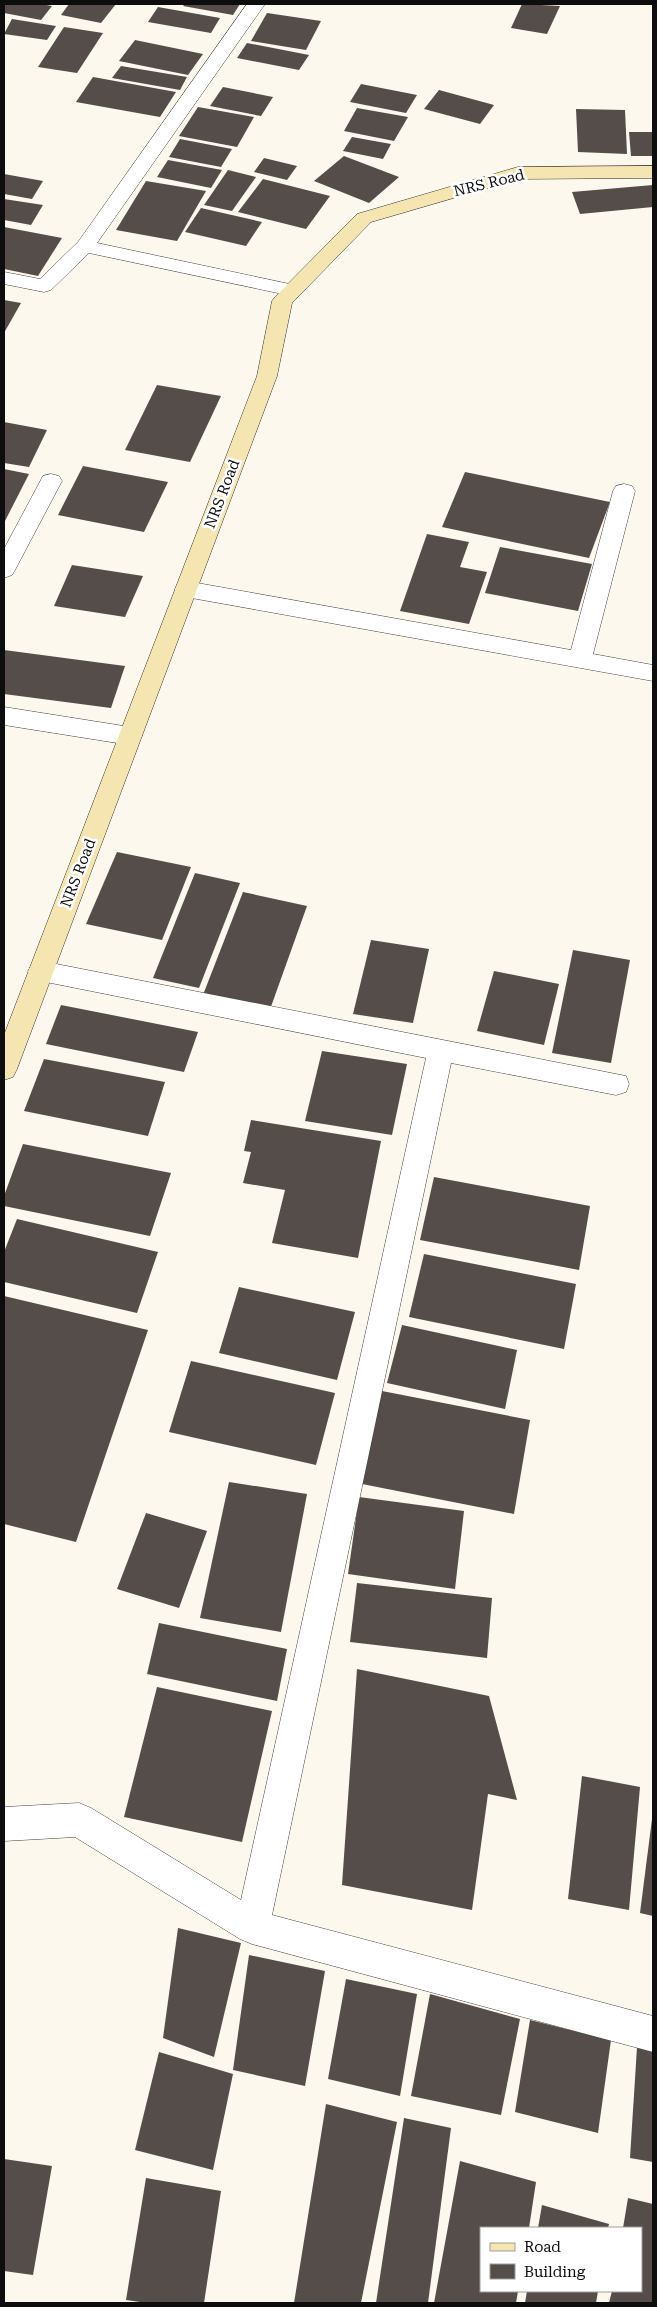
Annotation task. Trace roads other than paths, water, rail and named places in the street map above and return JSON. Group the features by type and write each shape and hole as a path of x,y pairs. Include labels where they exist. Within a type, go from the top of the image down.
{"street":[{"path":"4,278 44,286 85,246 256,4"},
{"name":"NRS Road","path":"4,1070 267,376 282,301 364,218 518,172 653,172"},
{"path":"85,246 292,290"},
{"path":"4,570 50,481"},
{"path":"580,660 624,491"},
{"path":"186,589 653,673"},
{"path":"4,716 130,736"},
{"path":"41,971 616,1084"},
{"path":"252,1927 441,1049"},
{"path":"4,1824 79,1820 252,1927 653,2034"}]}
